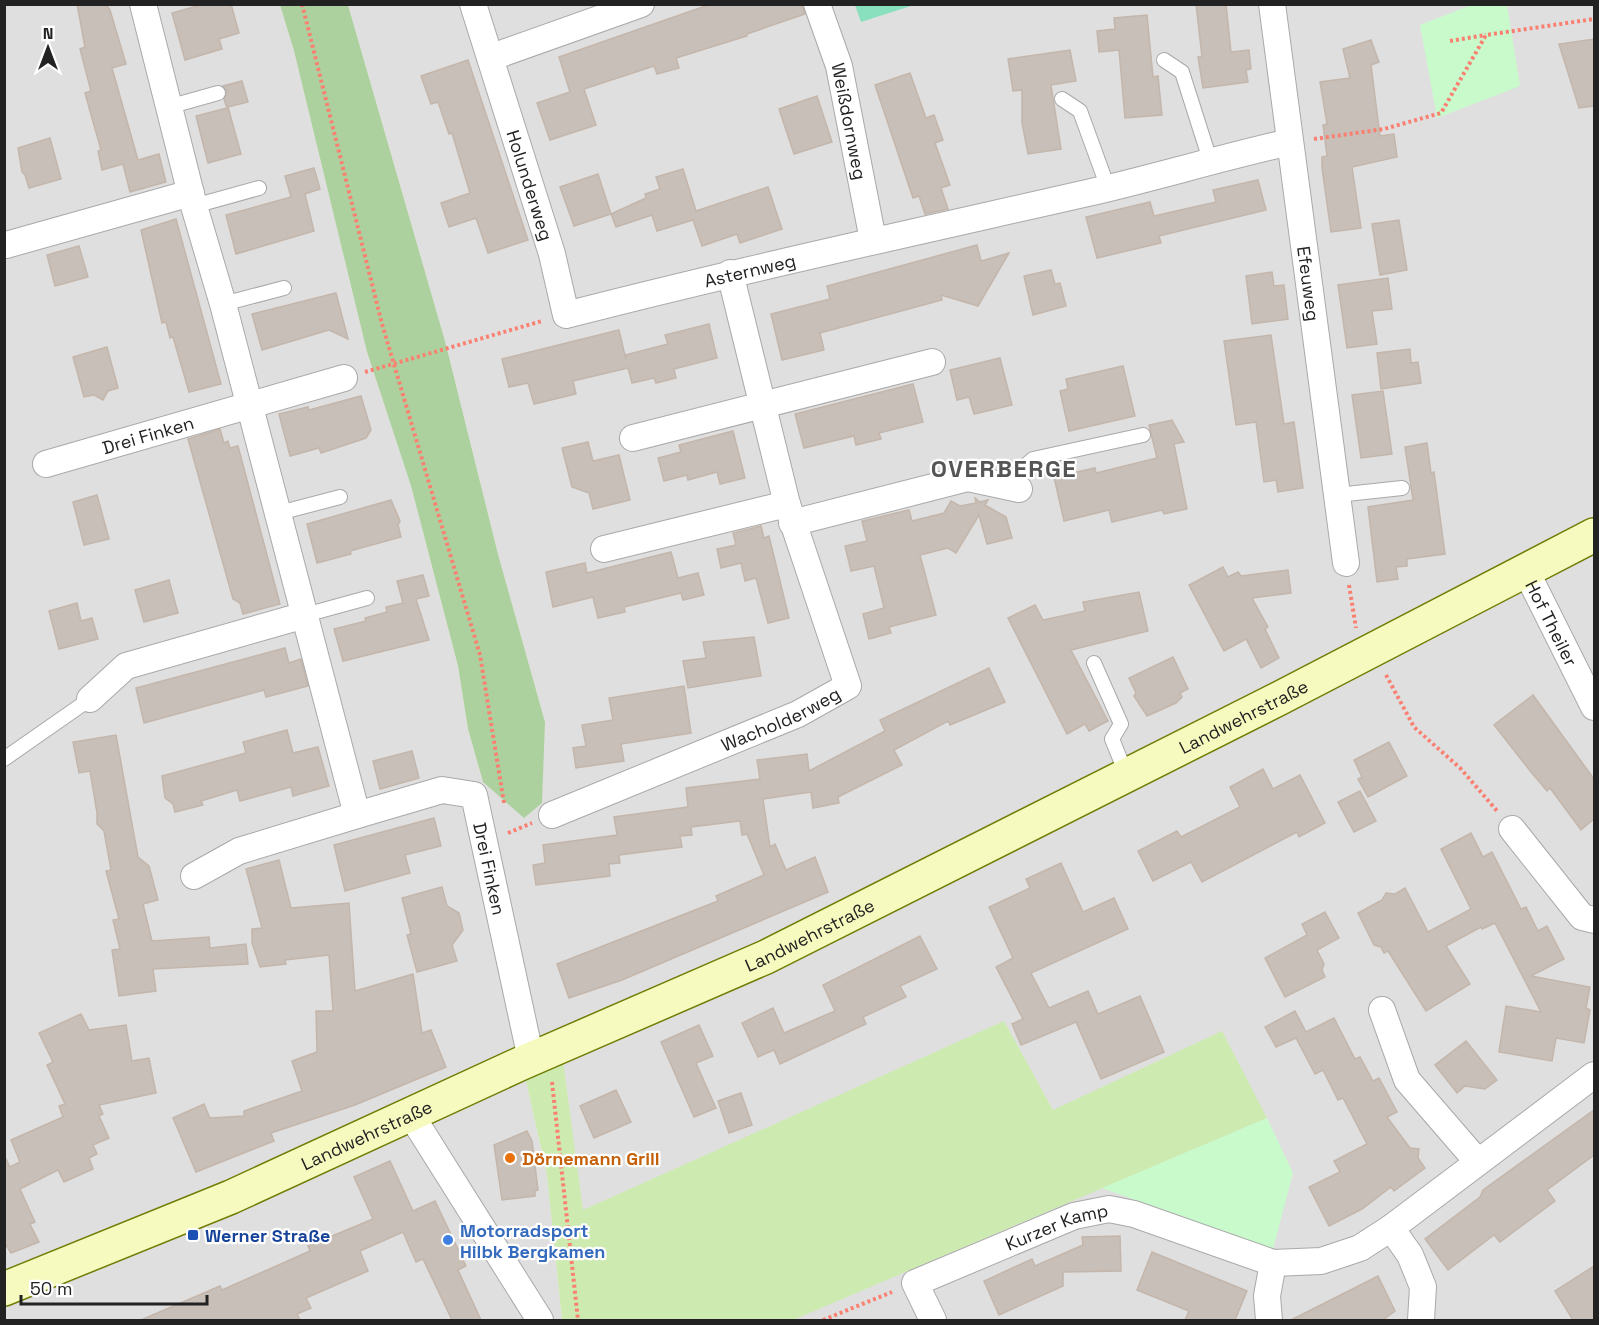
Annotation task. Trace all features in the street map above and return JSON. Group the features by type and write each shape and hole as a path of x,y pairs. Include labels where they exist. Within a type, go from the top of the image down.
{"main road":[{"name":"Landwehrstraße","path":"4,1289 210,1206 539,1056 766,957 1367,654 1594,535"}],"street":[{"path":"143,4 192,200 223,304 357,815"},
{"name":"Holunderweg","path":"473,4 492,57 552,254 566,315"},
{"path":"492,57 641,4"},
{"name":"Weißdornweg","path":"816,4 839,66 873,240"},
{"name":"Efeuweg","path":"1272,4 1346,563"},
{"name":"Asternweg","path":"566,315 730,273 1108,188 1210,160 1290,142"},
{"path":"6,245 192,200"},
{"name":"Wacholderweg","path":"552,815 798,714 848,686 790,513 730,273"},
{"path":"633,438 932,362"},
{"name":"Drei Finken","path":"46,464 344,378"},
{"path":"604,549 968,478 1012,487"},
{"name":"Hof Theiler","path":"1526,571 1594,706"},
{"path":"90,699 126,666 305,615"},
{"name":"Drei Finken","path":"194,876 239,851 442,790 474,795 539,1056"},
{"path":"1512,829 1582,917 1594,920"},
{"path":"1382,1010 1407,1080 1478,1161"},
{"name":"Kurzer Kamp","path":"915,1283 1074,1216 1109,1209 1134,1214 1273,1263 1298,1264 1341,1256 1391,1228 1594,1076"},
{"path":"411,1115 540,1320"},
{"path":"1391,1228 1410,1255 1424,1287 1421,1320"},
{"path":"1269,1320 1267,1296 1273,1263"},
{"path":"915,1283 933,1320"}],"lane":[{"path":"1164,60 1182,72 1210,160"},
{"path":"168,107 218,93"},
{"path":"1062,99 1080,111 1108,188"},
{"path":"192,200 259,188"},
{"path":"223,304 284,288"},
{"path":"1012,487 1033,459 1143,435"},
{"path":"1337,495 1401,488"},
{"path":"279,513 340,497"},
{"path":"305,615 367,598"},
{"path":"1094,663 1121,724 1112,739 1127,776"},
{"path":"4,759 90,699"}],"path":[{"path":"302,4 394,364 480,655 504,811"},
{"path":"1450,41 1594,19"},
{"path":"1290,142 1384,129 1441,113 1486,35"},
{"path":"394,364 459,343 566,315"},
{"path":"1346,563 1367,654 1414,727 1461,768 1512,829"},
{"path":"505,822 507,844"},
{"path":"539,1056 578,1320"},
{"path":"823,1320 915,1283"}],"shaded area":[{"path":"5,5 280,5 294,51 367,352 411,486 458,666 468,729 483,782 524,817 545,722 498,554 445,341 348,5 1594,5 1594,529 522,1063 547,1175 562,1320 5,1320"},
{"path":"1594,541 1594,1320 596,1320 561,1046"}],"green space":[{"path":"855,4 914,5 861,22"},
{"path":"1474,4 1507,5 1520,86 1437,118 1420,25"},
{"path":"280,5 348,5 445,341 498,554 545,722 542,803 524,818 483,782 468,729 458,666 411,486 367,352 294,51"},
{"path":"1004,1021 1053,1110 1222,1031 1267,1118 793,1320 562,1320 547,1175 522,1063 561,1046 583,1210"},
{"path":"1267,1118 1293,1173 1273,1249 1102,1188"}],"building":[{"path":"77,4 106,4 110,10 126,64 112,68 138,160 159,154 166,182 130,192 123,164 102,170 98,151 101,150 85,93 91,91 80,49 85,47"},
{"path":"204,4 231,4 239,33 219,39 222,49 185,60 172,13"},
{"path":"711,4 802,4 805,14 747,34 747,36 676,58 679,68 657,74 654,66 584,89 596,125 550,140 537,103 570,92 559,57"},
{"path":"1196,4 1226,4 1231,52 1249,50 1251,69 1246,70 1248,82 1203,88 1198,57 1202,57"},
{"path":"1147,15 1153,77 1158,76 1162,115 1125,118 1119,50 1099,52 1097,31 1115,29 1114,18"},
{"path":"1594,39 1594,106 1579,108 1559,44"},
{"path":"1371,40 1379,62 1371,65 1380,136 1394,134 1397,157 1352,167 1361,228 1331,232 1322,168 1322,157 1327,156 1323,125 1327,124 1320,82 1350,78 1343,49"},
{"path":"1070,50 1076,81 1051,85 1061,149 1028,154 1022,123 1022,90 1013,91 1008,59"},
{"path":"468,60 528,240 488,253 476,218 449,227 441,203 470,193 452,133 449,134 438,102 431,104 421,76"},
{"path":"910,73 926,118 934,115 943,140 935,143 950,185 941,188 948,209 925,214 919,196 913,198 875,85"},
{"path":"242,81 248,102 228,107 241,154 208,163 196,116 227,108 224,99 227,91 223,86"},
{"path":"817,96 832,142 794,154 779,109"},
{"path":"50,138 61,179 29,188 22,172 18,148"},
{"path":"314,168 320,189 305,194 314,231 236,254 226,215 291,197 285,176"},
{"path":"683,169 696,211 768,187 782,229 740,243 737,234 702,246 693,220 657,231 652,215 616,227 611,214 646,198 645,194 660,189 656,177"},
{"path":"598,174 611,214 574,226 560,187"},
{"path":"1258,180 1266,210 1159,236 1161,243 1097,258 1086,217 1150,202 1154,216 1216,202 1213,190"},
{"path":"176,219 221,384 189,392 173,337 170,338 166,322 162,323 141,230"},
{"path":"1399,220 1407,270 1380,275 1372,224"},
{"path":"977,245 981,261 1009,253 978,306 941,295 942,300 820,333 824,350 782,360 771,314 830,299 827,286"},
{"path":"79,246 88,277 55,286 47,255"},
{"path":"1051,270 1055,284 1060,283 1066,306 1033,315 1024,276"},
{"path":"1272,272 1274,286 1284,285 1288,319 1252,324 1246,276"},
{"path":"1388,278 1392,309 1372,311 1377,344 1347,348 1338,285"},
{"path":"336,293 348,339 329,330 262,350 252,314"},
{"path":"709,324 717,358 674,369 676,378 656,383 654,378 632,383 628,368 573,381 576,394 534,404 528,383 509,387 502,359 619,330 626,360 625,355 668,344 665,335"},
{"path":"1271,335 1284,424 1294,422 1303,488 1278,492 1276,480 1264,482 1256,422 1236,425 1224,341"},
{"path":"107,347 118,388 108,391 103,400 94,395 84,397 73,357"},
{"path":"1410,349 1411,363 1418,362 1421,383 1381,389 1377,353"},
{"path":"1000,358 1012,405 974,414 969,397 957,400 950,370"},
{"path":"1123,366 1135,416 1069,431 1060,391 1068,389 1066,379"},
{"path":"913,384 923,422 879,433 881,439 856,445 854,436 804,448 795,414"},
{"path":"1383,391 1392,454 1361,458 1352,395"},
{"path":"361,396 371,430 366,438 321,453 319,448 290,456 279,414 308,407 309,410"},
{"path":"1172,420 1184,442 1174,444 1187,509 1164,514 1162,510 1112,522 1109,510 1064,521 1054,477 1095,468 1096,473 1157,458 1149,425"},
{"path":"220,429 224,443 228,441 230,448 238,446 280,604 243,614 240,603 233,599 188,439"},
{"path":"733,431 745,478 720,484 717,472 688,480 687,475 664,481 658,458 681,452 679,445"},
{"path":"588,442 593,461 619,455 630,500 593,509 589,493 572,487 562,448"},
{"path":"1427,443 1431,473 1434,472 1445,554 1407,559 1407,566 1396,567 1398,579 1377,582 1368,507 1413,500 1405,447"},
{"path":"97,495 109,539 84,545 73,502"},
{"path":"975,498 980,502 988,500 985,505 1006,517 1012,538 987,544 979,515 956,553 948,548 920,555 936,615 889,627 891,633 869,639 863,614 884,608 874,566 851,571 845,546 867,541 862,521 909,510 912,521 944,513 951,501 960,506 976,503"},
{"path":"391,500 400,521 398,525 401,537 317,563 307,524"},
{"path":"761,526 764,538 769,536 789,618 768,623 756,578 745,581 741,563 721,568 717,549 736,545 733,533"},
{"path":"671,552 678,578 698,573 704,595 683,600 681,593 624,607 625,612 598,618 593,597 553,607 546,572 585,563 587,573"},
{"path":"1223,567 1228,577 1238,572 1241,576 1288,570 1291,593 1252,598 1268,627 1265,629 1279,658 1261,668 1246,639 1224,651 1189,585"},
{"path":"423,575 429,596 416,599 429,640 343,661 334,629 366,621 365,618 387,612 386,607 403,603 397,581"},
{"path":"169,580 178,613 144,622 135,590"},
{"path":"1139,592 1148,631 1071,650 1108,721 1089,731 1085,724 1067,734 1008,618 1035,605 1043,620 1085,611 1083,602"},
{"path":"77,603 81,621 92,618 98,639 59,649 49,611"},
{"path":"754,637 761,676 688,688 683,661 706,658 703,642"},
{"path":"285,648 289,663 301,659 308,686 266,697 264,690 144,723 136,688"},
{"path":"1173,657 1188,689 1180,693 1182,697 1176,703 1147,716 1134,696 1136,693 1129,678"},
{"path":"989,668 1005,702 950,725 948,721 894,750 902,765 838,797 839,803 813,808 811,792 763,799 770,847 775,844 786,870 815,857 828,892 622,980 569,998 557,964 718,901 716,896 764,875 747,834 742,835 740,821 691,827 692,835 680,836 682,847 619,855 620,863 609,864 610,876 536,885 533,865 545,863 543,845 617,835 614,817 688,807 686,788 760,779 757,760 807,754 809,771 885,731 880,720"},
{"path":"684,686 691,733 621,744 624,761 576,768 573,748 586,746 582,725 613,720 609,698"},
{"path":"1533,695 1594,779 1594,819 1581,830 1550,788 1547,791 1494,725"},
{"path":"287,730 293,753 318,747 329,786 293,796 291,787 240,801 237,790 201,801 203,805 175,812 173,804 165,798 162,776 246,753 243,742"},
{"path":"116,735 138,857 149,866 158,900 143,904 152,941 209,937 210,948 246,944 248,964 153,969 156,991 119,996 112,950 120,949 113,920 119,919 106,871 111,870 104,831 97,824 90,771 79,773 73,742"},
{"path":"1389,742 1407,776 1368,797 1358,779 1362,777 1354,760"},
{"path":"412,751 419,778 380,789 373,761"},
{"path":"1263,769 1273,789 1300,775 1325,823 1299,837 1297,832 1202,882 1191,862 1153,881 1138,851 1177,831 1181,837 1240,807 1230,787"},
{"path":"1360,791 1376,821 1354,832 1338,802"},
{"path":"434,818 441,846 405,855 410,873 345,891 334,845"},
{"path":"1471,833 1483,857 1492,852 1521,909 1526,907 1538,931 1547,926 1564,959 1531,976 1590,987 1586,1008 1590,1010 1584,1043 1556,1038 1552,1061 1499,1052 1506,1006 1541,1012 1495,923 1482,929 1481,927 1446,946 1470,984 1426,1011 1388,951 1384,953 1381,947 1374,945 1358,913 1382,900 1386,893 1395,894 1405,888 1428,932 1471,909 1441,849"},
{"path":"279,860 291,908 349,903 355,991 413,974 422,1033 431,1030 446,1067 355,1105 271,1133 274,1141 196,1172 173,1118 204,1104 210,1118 244,1116 244,1111 302,1091 292,1061 317,1052 316,1011 333,1011 329,955 285,960 286,964 260,967 252,943 252,929 262,928 246,869"},
{"path":"1061,863 1083,912 1114,898 1128,929 1031,973 1049,1008 1088,991 1098,1014 1140,996 1164,1052 1101,1079 1076,1022 1021,1045 1012,1024 1023,1019 996,967 1013,958 989,907 1030,888 1026,879"},
{"path":"442,887 447,906 459,913 463,930 452,945 457,961 417,972 407,935 411,934 402,898"},
{"path":"1325,912 1339,938 1317,950 1324,964 1322,970 1325,977 1285,997 1265,958 1307,935 1302,924"},
{"path":"920,936 937,969 900,986 906,997 863,1017 866,1024 780,1064 774,1050 758,1057 742,1023 773,1008 784,1033 835,1011 823,985"},
{"path":"1295,1011 1306,1032 1334,1018 1355,1059 1360,1057 1373,1081 1379,1078 1397,1112 1387,1117 1410,1148 1419,1149 1418,1158 1425,1168 1394,1191 1391,1187 1362,1209 1329,1226 1309,1187 1340,1172 1334,1161 1367,1144 1343,1098 1338,1100 1323,1070 1315,1074 1296,1038 1276,1047 1265,1027"},
{"path":"81,1014 89,1030 126,1025 132,1061 149,1058 156,1093 99,1105 103,1114 99,1116 109,1138 93,1145 97,1154 89,1158 93,1169 64,1182 58,1170 20,1189 35,1222 30,1224 39,1242 11,1253 4,1242 4,1155 10,1167 20,1162 11,1140 63,1117 59,1106 65,1104 47,1065 53,1062 39,1033"},
{"path":"699,1025 713,1056 696,1063 716,1108 694,1117 661,1042"},
{"path":"1466,1041 1497,1080 1485,1089 1465,1086 1457,1093 1435,1065"},
{"path":"616,1090 631,1122 594,1138 580,1106"},
{"path":"741,1093 752,1125 729,1133 718,1101"},
{"path":"1594,1110 1594,1155 1547,1190 1555,1201 1500,1242 1494,1235 1448,1270 1425,1239 1480,1197 1483,1190"},
{"path":"527,1131 532,1141 538,1190 535,1191 535,1196 502,1200 494,1145"},
{"path":"390,1161 413,1211 435,1201 466,1266 458,1270 481,1320 452,1320 423,1259 416,1262 403,1232 360,1251 368,1271 306,1298 311,1308 297,1314 300,1320 141,1320 220,1286 222,1290 310,1251 308,1246 373,1219 354,1177"},
{"path":"1120,1236 1121,1271 1063,1272 1063,1286 999,1315 984,1281 1032,1259 1035,1266 1083,1245 1082,1237"},
{"path":"1152,1252 1247,1291 1235,1320 1185,1320 1189,1311 1137,1290"},
{"path":"1594,1266 1594,1320 1573,1320 1555,1291"},
{"path":"1378,1276 1395,1311 1383,1320 1291,1320"}],"place":[{"name":"Dörnemann Grill","path":"510,1158"},
{"name":"Werner Straße","path":"193,1235"},
{"name":"Motorradsport Hilbk Bergkamen","path":"448,1240"}],"district":[{"name":"OVERBERGE","path":"1004,468"}]}
